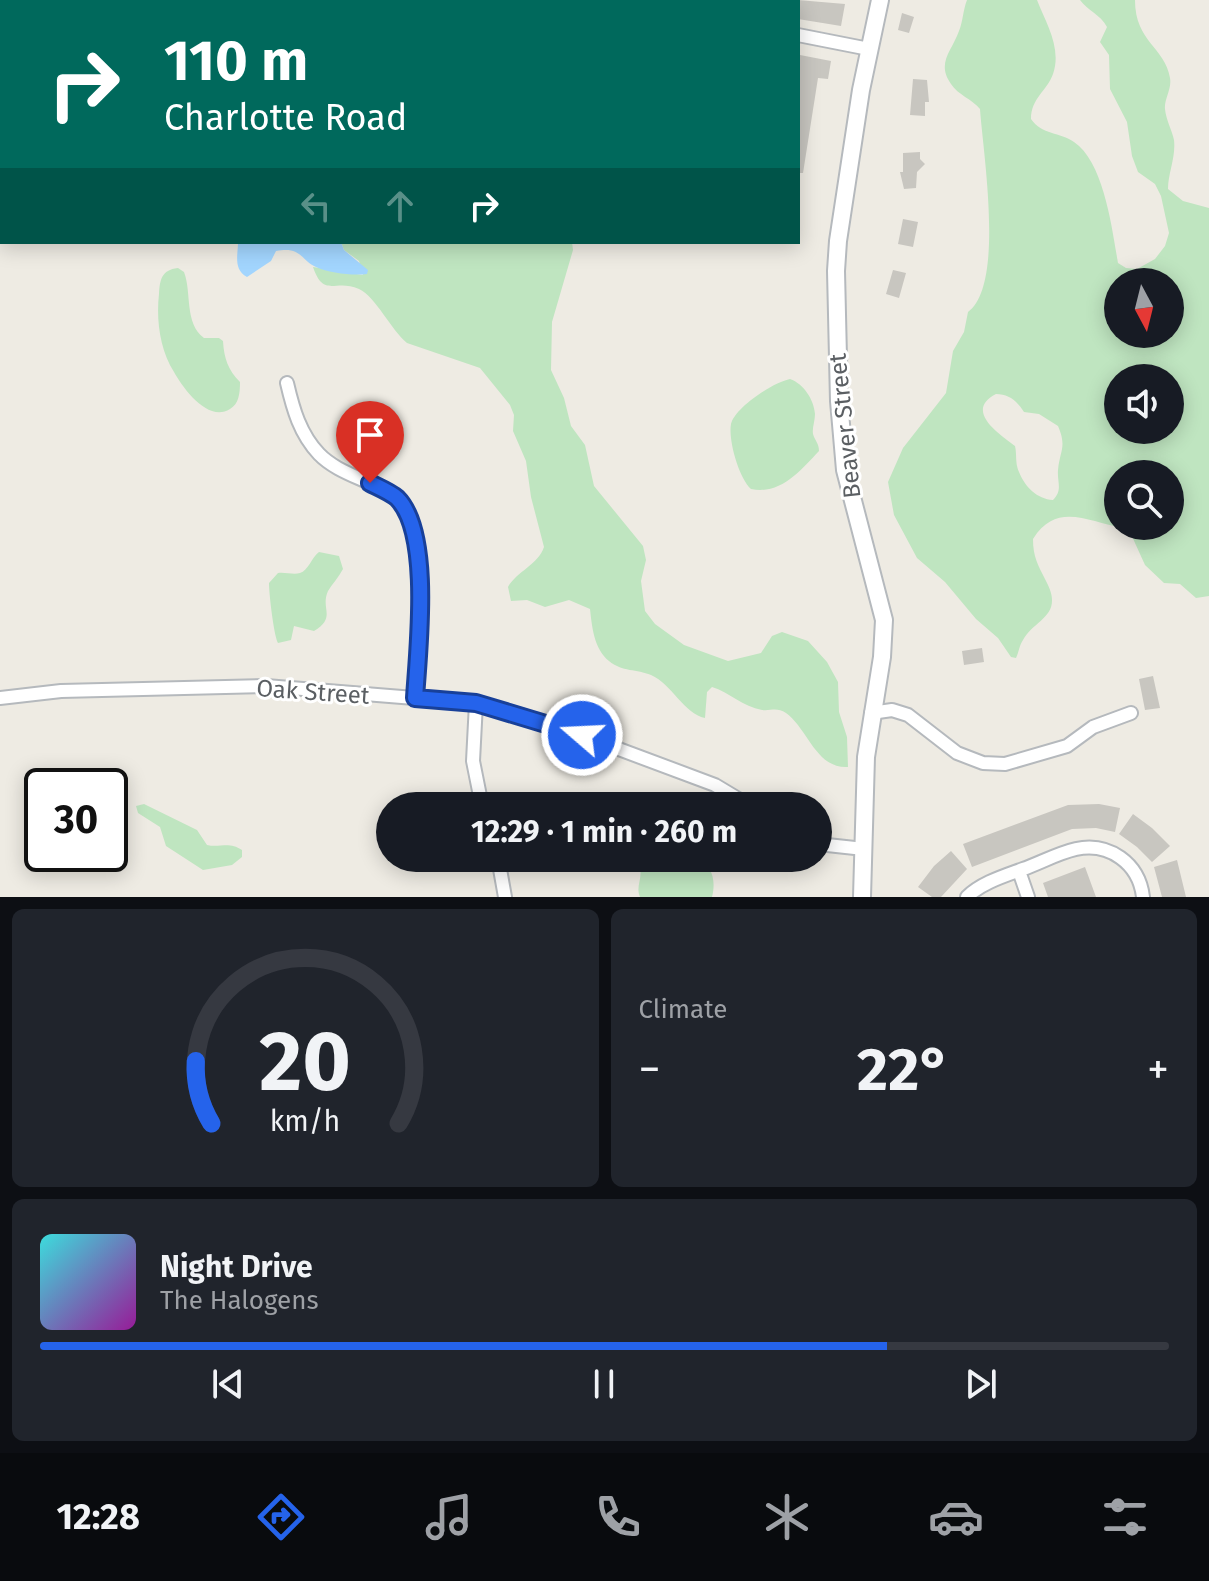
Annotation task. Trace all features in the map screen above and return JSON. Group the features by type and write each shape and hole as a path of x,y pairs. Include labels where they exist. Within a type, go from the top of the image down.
{"street":[{"name":"Beaver Street","path":"862,897 864,785 871,713 882,657 884,620 845,470 835,301 838,241 869,49 880,0"},
{"path":"800,35 869,49"},
{"path":"287,383 304,434 321,456 396,498 411,519 419,575 415,698"},
{"name":"Oak Street","path":"0,698 61,691 266,686 476,703 600,742 727,792"},
{"path":"476,703 473,761 479,792"},
{"path":"871,713 892,710 908,715 957,753 983,763 1005,764 1067,746 1093,727 1131,713"},
{"path":"832,846 864,849"},
{"path":"967,897 973,891 1075,849 1106,850 1119,855 1137,876 1143,897"},
{"path":"1019,871 1028,897"},
{"path":"501,872 505,897"}],"green space":[{"path":"967,0 1037,0 1052,36 1056,55 1053,74 1036,100 1031,119 1040,128 1074,142 1093,165 1105,197 1118,263 1126,268 1104,268 1104,348 1184,348 1184,268 1139,268 1155,259 1165,246 1169,233 1161,196 1155,184 1138,172 1132,156 1127,122 1110,89 1109,55 1100,42 1107,27 1080,0 1135,0 1140,26 1167,67 1170,78 1165,109 1174,146 1168,189 1183,201 1209,208 1209,596 1196,598 1180,584 1164,583 1145,565 1134,540 1184,540 1184,460 1104,460 1104,524 1063,517 1042,527 1033,539 1035,556 1052,602 1046,616 1023,640 1016,658 1011,657 998,638 976,619 945,582 917,558 894,515 888,482 903,448 946,393 953,351 964,332 968,312 979,297 986,275 989,217 980,109 954,88 945,70 947,57 959,31","holes":["996,394 1009,397 1024,412 1039,414 1058,426 1062,444 1059,490 1053,500 1037,495 1025,483 1018,469 1015,446 994,429 984,415 983,408"]},
{"path":"342,244 572,244 552,322 551,370 564,398 571,426 585,445 594,486 643,546 646,560 641,581 645,611 655,624 684,645 728,661 761,653 772,636 782,632 808,641 827,662 838,682 839,712 847,737 848,767 828,762 783,711 755,708 712,687 707,692 705,718 691,711 658,679 614,665 597,644 590,609 569,600 545,607 527,600 511,601 508,587 537,559 544,547 531,497 526,461 513,431 514,415 510,405 480,368 407,343 359,289 321,282 313,267 363,275 359,261 344,250"},
{"path":"178,268 184,272 198,332 204,338 223,341 227,363 240,382 235,404 222,412 205,408 197,402 178,379 162,345 158,314 160,284 165,273"},
{"path":"790,379 804,389 813,403 813,434 819,451 781,485 762,490 751,489 735,458 731,424 740,410 756,396"},
{"path":"319,552 339,556 343,569 328,591 325,621 314,631 294,626 291,640 278,643 269,583 278,573 303,572"},
{"path":"144,804 197,830 207,845 237,847 242,850 242,857 232,865 203,870 166,846 160,827 138,813 136,806"},
{"path":"711,872 714,885 712,897 640,897 641,874"}],"water":[{"path":"238,244 342,244 344,250 368,270 367,274 361,275 327,271 296,252 285,250 276,251 271,261 247,277 238,266"}],"building":[{"path":"800,0 845,4 841,26 800,19"},
{"path":"902,13 914,17 909,33 898,30"},
{"path":"800,55 831,61 828,79 818,78 803,173 800,173"},
{"path":"913,79 927,80 929,102 925,102 925,116 910,115"},
{"path":"920,152 920,159 925,164 917,172 916,188 904,189 900,172 903,172 903,153"},
{"path":"903,219 918,222 913,247 898,244"},
{"path":"893,270 906,273 899,298 886,294"},
{"path":"982,648 984,662 964,665 962,651"},
{"path":"1153,676 1160,708 1145,710 1139,679"},
{"path":"1099,804 1120,808 1115,832 1096,828 1072,829 972,867 963,844 1068,805"},
{"path":"1133,814 1170,846 1152,862 1119,834"},
{"path":"951,851 967,869 941,897 932,897 918,887"},
{"path":"1177,860 1186,897 1162,897 1154,867"},
{"path":"1085,867 1096,897 1048,897 1043,883"}],"route":[{"path":"370,483 396,498 411,519 417,546 420,605 415,698 476,703 582,735"}]}
